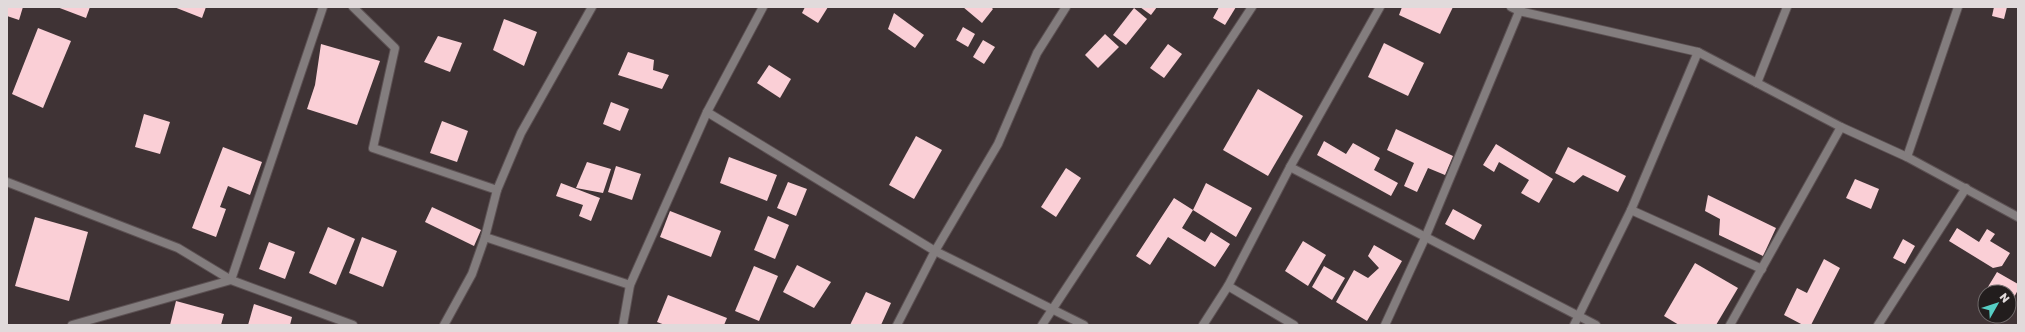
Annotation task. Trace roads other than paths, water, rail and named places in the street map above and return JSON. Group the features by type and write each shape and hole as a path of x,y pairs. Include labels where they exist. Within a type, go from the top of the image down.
{"street":[{"path":"231,280 323,7"},
{"path":"353,7 395,48 372,148 497,190"},
{"path":"444,325 472,274 485,236 497,190 521,133 592,7"},
{"path":"623,325 630,285 707,112 763,7"},
{"path":"897,325 935,251 998,144 1037,53 1066,7"},
{"path":"1042,325 1252,7"},
{"path":"1203,325 1228,286 1290,167 1380,7"},
{"path":"1511,7 1698,52 1840,127 1906,157 2018,217"},
{"path":"1757,84 1787,7"},
{"path":"1906,157 1958,7"},
{"path":"1385,325 1425,238 1520,9"},
{"path":"1574,325 1580,316 1631,210 1698,52"},
{"path":"707,112 935,251 1084,325"},
{"path":"1730,325 1840,127"},
{"path":"1290,167 1596,325"},
{"path":"7,182 178,248 231,280 353,325"},
{"path":"1878,325 1966,188"},
{"path":"1631,210 1762,269"},
{"path":"485,236 630,285"},
{"path":"72,325 231,280"},
{"path":"1228,286 1294,325"}]}
